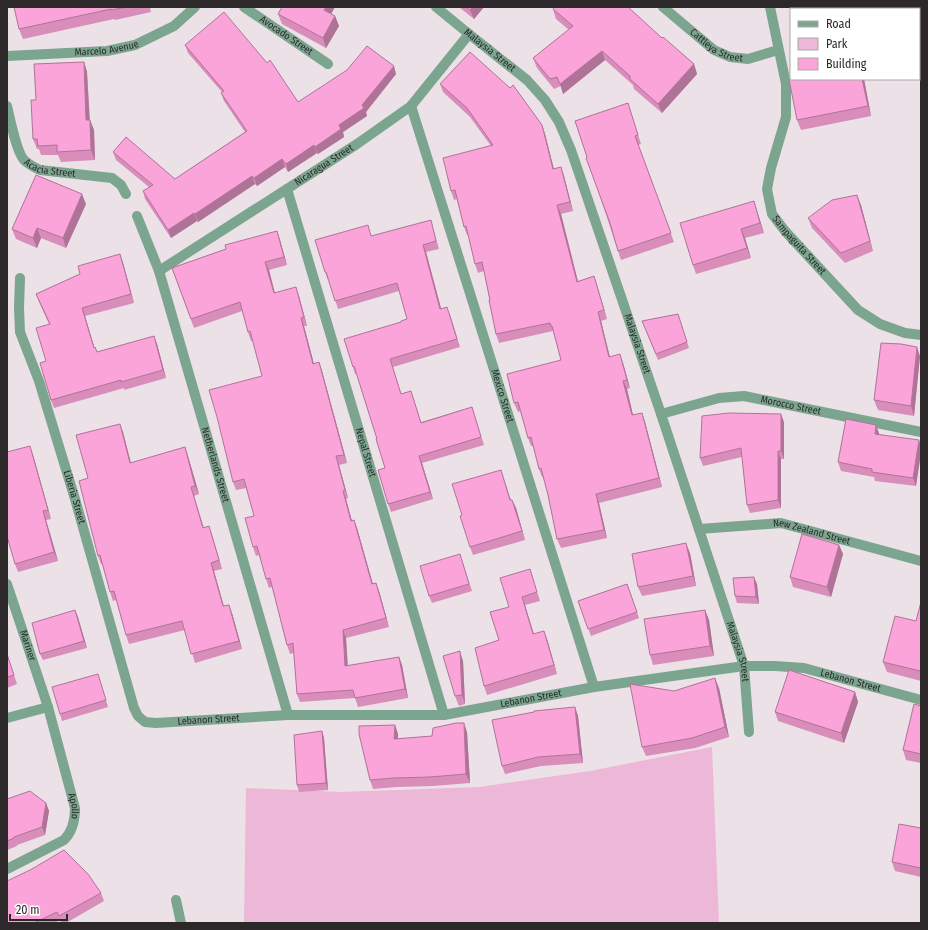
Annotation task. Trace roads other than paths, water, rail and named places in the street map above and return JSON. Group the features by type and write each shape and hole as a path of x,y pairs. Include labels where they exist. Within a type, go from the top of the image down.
{"street":[{"name":"Marcelo Avenue","path":"7,56 107,51 135,45 174,26 195,7"},
{"name":"Avocado Street","path":"244,7 328,64"},
{"name":"Malaysia Street","path":"436,7 527,80 545,100 559,122 571,150 662,414 744,666 749,732"},
{"name":"Cattleya Street","path":"664,7 714,50 730,57 748,59 778,50"},
{"name":"Sampaguita Street","path":"770,7 786,84 786,117 766,189 772,214 785,231 858,310 880,324 905,333 921,335"},
{"name":"Nicaragua Street","path":"159,271 357,144 411,106 469,34"},
{"name":"Acacia Street","path":"7,106 19,151 23,159 31,166 40,170 112,178 121,185 126,194"},
{"name":"Mexico Street","path":"411,106 594,687"},
{"name":"Nepal Street","path":"288,189 444,715"},
{"name":"Netherlands Street","path":"137,216 159,271 288,715"},
{"name":"Liberia Street","path":"20,278 20,332 42,388 134,708 138,716"},
{"name":"Morocco Street","path":"662,414 719,398 744,396 921,432"},
{"name":"New Zealand Street","path":"699,530 781,523 921,561"},
{"name":"Mariner","path":"7,584 48,707"},
{"name":"Lebanon Street","path":"138,716 145,722 156,723 288,715 444,715 594,687 744,666 804,668 921,700"},
{"path":"7,718 48,707"},
{"name":"Apollo","path":"7,869 64,840 70,834 73,825 75,808 48,707"},
{"path":"176,900 182,923"}]}
